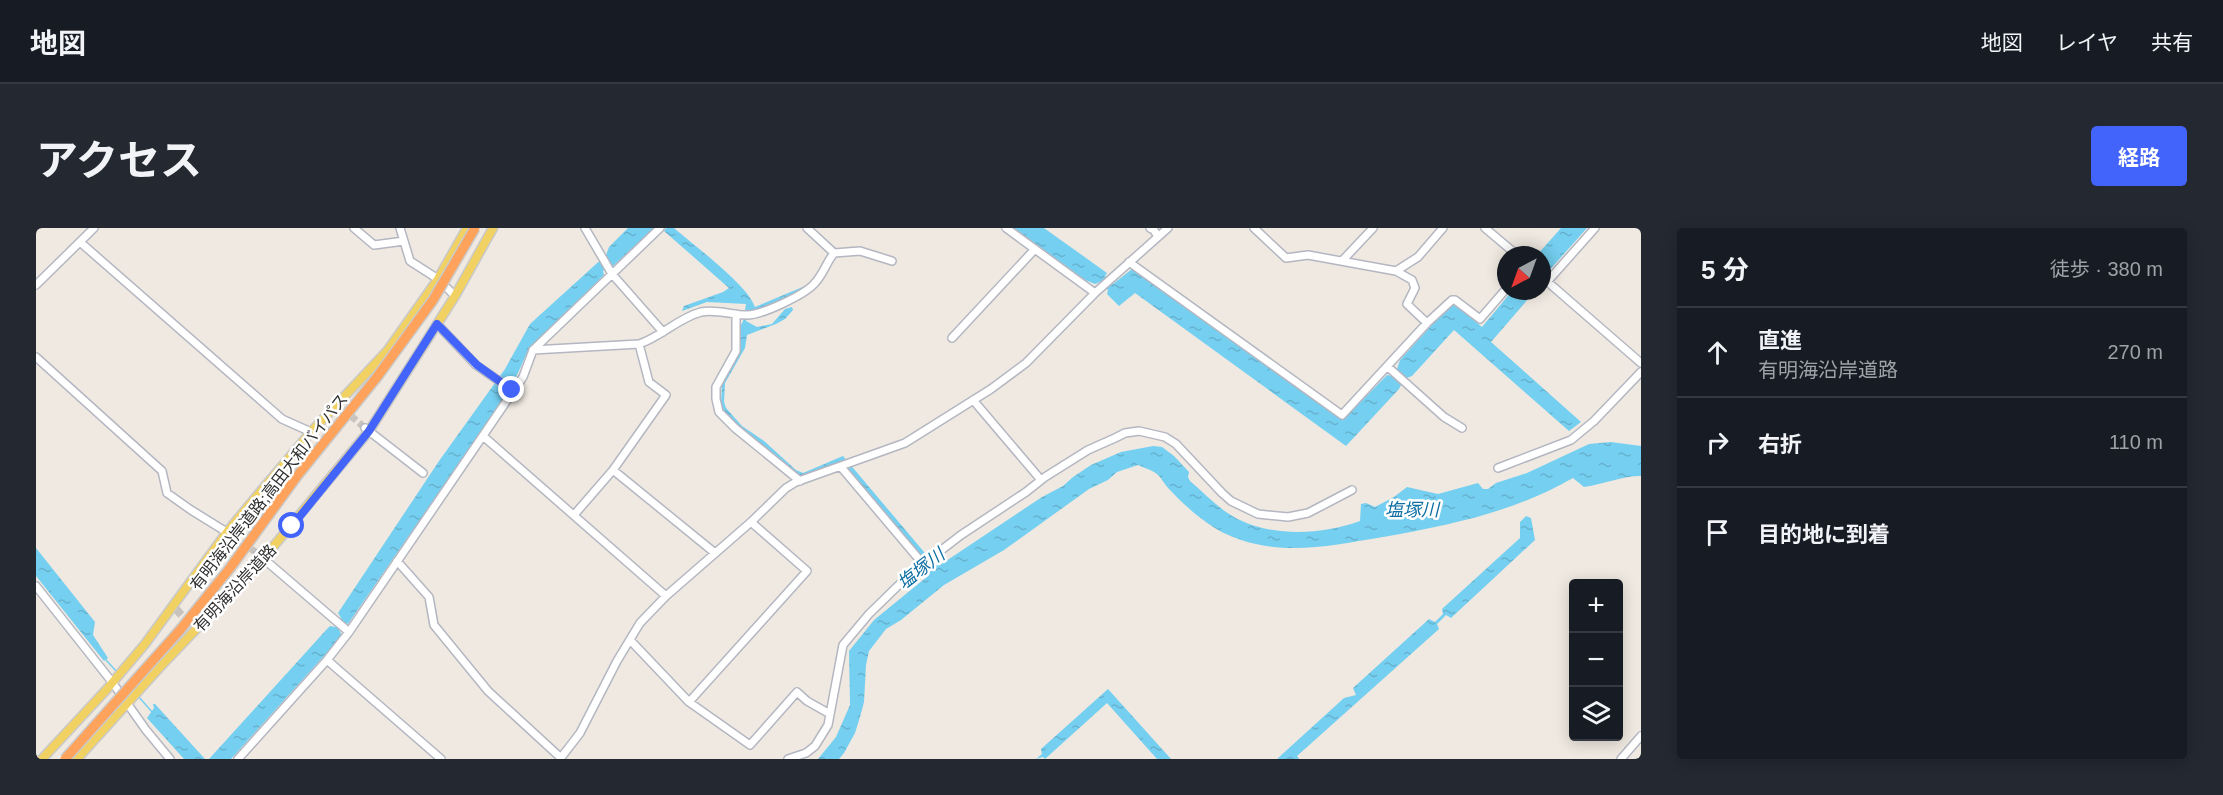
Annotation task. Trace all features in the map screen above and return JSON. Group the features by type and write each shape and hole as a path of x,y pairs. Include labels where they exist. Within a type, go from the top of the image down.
{"highway":[{"name":"有明海沿岸道路;高田大和バイパス","path":"65,759 180,630 230,568 297,476 377,377 433,300 475,228"}],"main road":[{"name":"有明海沿岸道路","path":"42,759 145,644 311,432 340,406 388,350 438,279 467,228"},
{"name":"有明海沿岸道路","path":"77,759 260,556 367,430 455,296 493,228"}],"street":[{"path":"36,285 94,228"},
{"path":"354,228 374,245 404,241"},
{"path":"400,228 410,261 438,279 455,296"},
{"path":"585,228 612,274 663,332"},
{"path":"238,759 327,660 349,632 523,377 533,350 660,228"},
{"path":"807,228 834,253 860,250 892,261"},
{"path":"1006,228 1098,291"},
{"path":"1150,228 1158,237"},
{"path":"398,561 429,597 434,626 495,698 561,758 580,732 617,661 640,623 666,596 751,522 786,488 905,443 973,400 1026,363 1113,276 1167,228"},
{"path":"1254,228 1286,258 1308,255 1396,271 1412,280 1415,288 1407,304 1427,323"},
{"path":"1342,261 1373,228"},
{"path":"1396,271 1418,257 1443,228"},
{"path":"1485,228 1506,246"},
{"path":"1551,272 1595,228"},
{"path":"80,242 282,419 311,432"},
{"path":"952,338 1035,249"},
{"path":"533,350 639,344 654,339 701,312 717,311 750,315 762,312 812,286 834,253"},
{"path":"1130,262 1342,416 1390,369 1427,323 1452,300 1480,319 1497,299"},
{"path":"1551,285 1641,363"},
{"path":"736,314 736,351 716,387 719,412 735,428 800,481"},
{"path":"437,324 477,365 512,390"},
{"path":"574,515 613,470 666,395 649,382 639,344"},
{"path":"36,357 162,471 167,493 230,534"},
{"path":"1390,369 1444,417 1462,428"},
{"path":"1498,468 1571,440 1594,421 1641,372"},
{"path":"973,400 1041,480"},
{"path":"367,430 423,473"},
{"path":"788,759 806,753 815,746 828,725 843,645 869,614 923,564 1041,480 1088,450 1125,433 1139,431 1166,437 1176,444 1231,501 1258,514 1288,517 1308,513 1352,490"},
{"path":"483,436 666,596"},
{"path":"841,467 923,564"},
{"path":"613,470 715,552"},
{"path":"689,702 807,571 751,522"},
{"path":"260,556 349,632"},
{"path":"36,586 170,759"},
{"path":"631,641 689,702 750,745 797,692 807,701 830,714"},
{"path":"327,660 441,759"},
{"path":"1622,759 1641,736"}],"water":[{"path":"628,228 654,228 613,266 610,264 603,271 604,275 529,348 506,395 348,624 342,621 338,627 342,636 231,759 209,759 327,629 330,626 335,627 341,618 338,613 439,461 505,369 530,324 606,255 609,247"},
{"name":"塩塚川","path":"666,228 674,228 719,265 742,287 755,307 805,286 765,308 747,311 746,321 757,327 772,324 785,309 792,307 793,310 785,319 776,324 747,335 745,348 725,383 726,408 742,426 764,441 796,470 803,473 843,456 935,565 940,565 1042,497 1063,486 1091,465 1121,452 1153,446 1162,447 1174,456 1189,472 1190,481 1226,512 1257,526 1292,532 1327,530 1360,521 1361,504 1366,503 1375,507 1407,487 1438,494 1478,483 1483,489 1488,489 1496,483 1527,473 1589,444 1611,442 1641,446 1641,476 1584,487 1573,478 1528,500 1457,522 1343,544 1284,548 1246,541 1218,530 1188,508 1151,470 1138,465 1117,472 1108,480 1089,489 1004,550 944,585 901,620 886,629 869,651 864,702 855,733 839,759 818,759 836,737 850,705 849,651 874,620 928,576 931,568 843,462 801,477 735,424 724,411 721,403 722,384 741,349 739,329 746,304 707,302 682,311 684,306 729,288 664,231"},
{"path":"1014,228 1044,228 1107,273 1105,276 1113,284 1132,269 1343,420 1387,375 1392,376 1396,372 1400,360 1451,304 1455,304 1482,327 1504,300 1527,300 1491,342 1581,422 1569,431 1454,330 1412,376 1404,379 1399,389 1346,446 1135,293 1119,306 1107,294 1108,290 1100,282 1095,284 1085,280"},
{"path":"1561,228 1587,228 1551,268 1551,246 1545,246"},
{"path":"1526,516 1531,518 1535,540 1451,618 1446,615 1437,624 1439,629 1297,756 1299,759 1277,759 1344,698 1356,695 1353,688 1429,619 1435,622 1443,614 1442,609 1520,538 1520,522"},
{"path":"36,548 95,622 93,635 108,658 104,661 36,576"},
{"path":"1108,689 1171,759 1157,759 1107,703 1045,759 1043,757 1036,759 1042,754 1041,749"},
{"path":"153,704 205,759 184,759 147,718 154,708"}],"waterway":[{"path":"106,660 117,672"},
{"path":"138,696 153,713"}],"tunnel":[{"path":"343,409 365,428"},
{"path":"233,536 258,554"},
{"path":"176,609 193,628"}],"route":[{"path":"292,526 369,431 437,324 477,365 512,390"}]}
